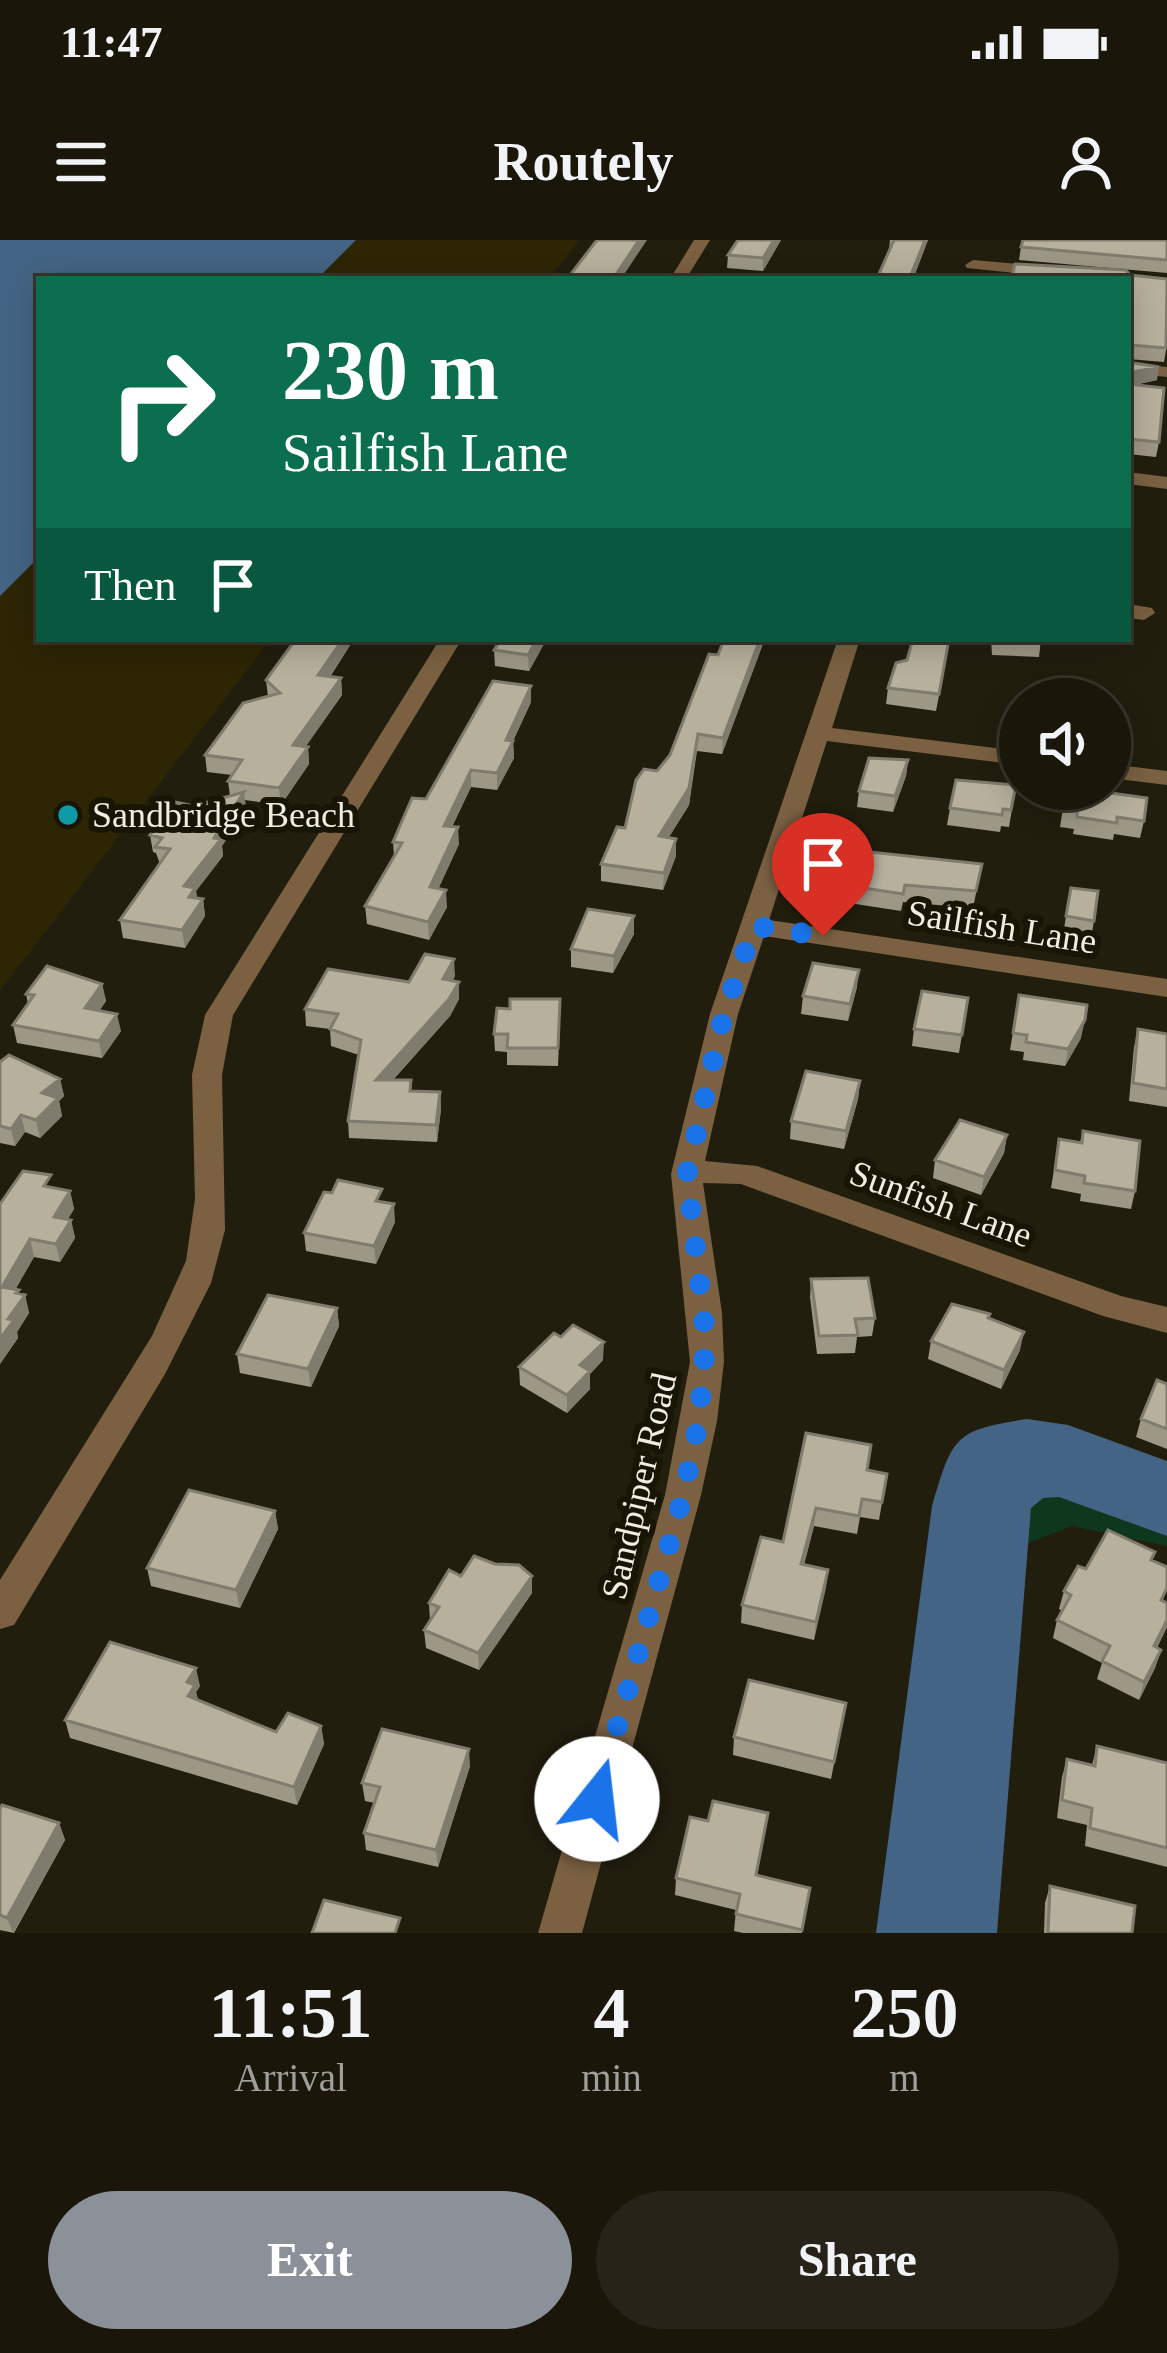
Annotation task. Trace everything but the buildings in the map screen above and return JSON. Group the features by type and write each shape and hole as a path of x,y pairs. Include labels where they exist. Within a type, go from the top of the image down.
{"street":[{"path":"680,276 702,240"},
{"path":"981,240 970,272 1060,276"},
{"path":"1131,279 1148,281"},
{"path":"1131,368 1167,372"},
{"path":"1131,478 1167,483"},
{"path":"0,1613 157,1358 202,1259 212,1179 205,1072 208,1043 219,1015 449,642"},
{"name":"Sandpiper Road","path":"560,1933 683,1496 699,1420 706,1330 687,1174 724,1014 848,642"},
{"path":"817,733 999,755"},
{"path":"1131,774 1167,778"},
{"name":"Sailfish Lane","path":"754,926 1167,988"},
{"name":"Sunfish Lane","path":"687,1174 722,1170 746,1174 1115,1307 1167,1320"}],"green space":[{"path":"1010,1472 1167,1503 1167,1546 1072,1526 1007,1551"}],"sand":[{"path":"356,240 579,240 551,276 320,276"},
{"name":"Sandbridge Beach","path":"36,560 36,642 269,642 0,991 0,596"}],"water":[{"path":"0,240 356,240 320,276 36,276 36,560 0,596"},
{"path":"1027,1419 1068,1425 1167,1461 1167,1536 1059,1497 1043,1498 1031,1508 997,1933 876,1933 932,1506 945,1465 960,1441 984,1428"}],"place":[{"name":"Sandbridge Beach","path":"68,815"}],"route":[{"path":"597,1799 683,1496 699,1420 707,1362 705,1313 687,1174 724,1014 754,926 823,936"}]}
